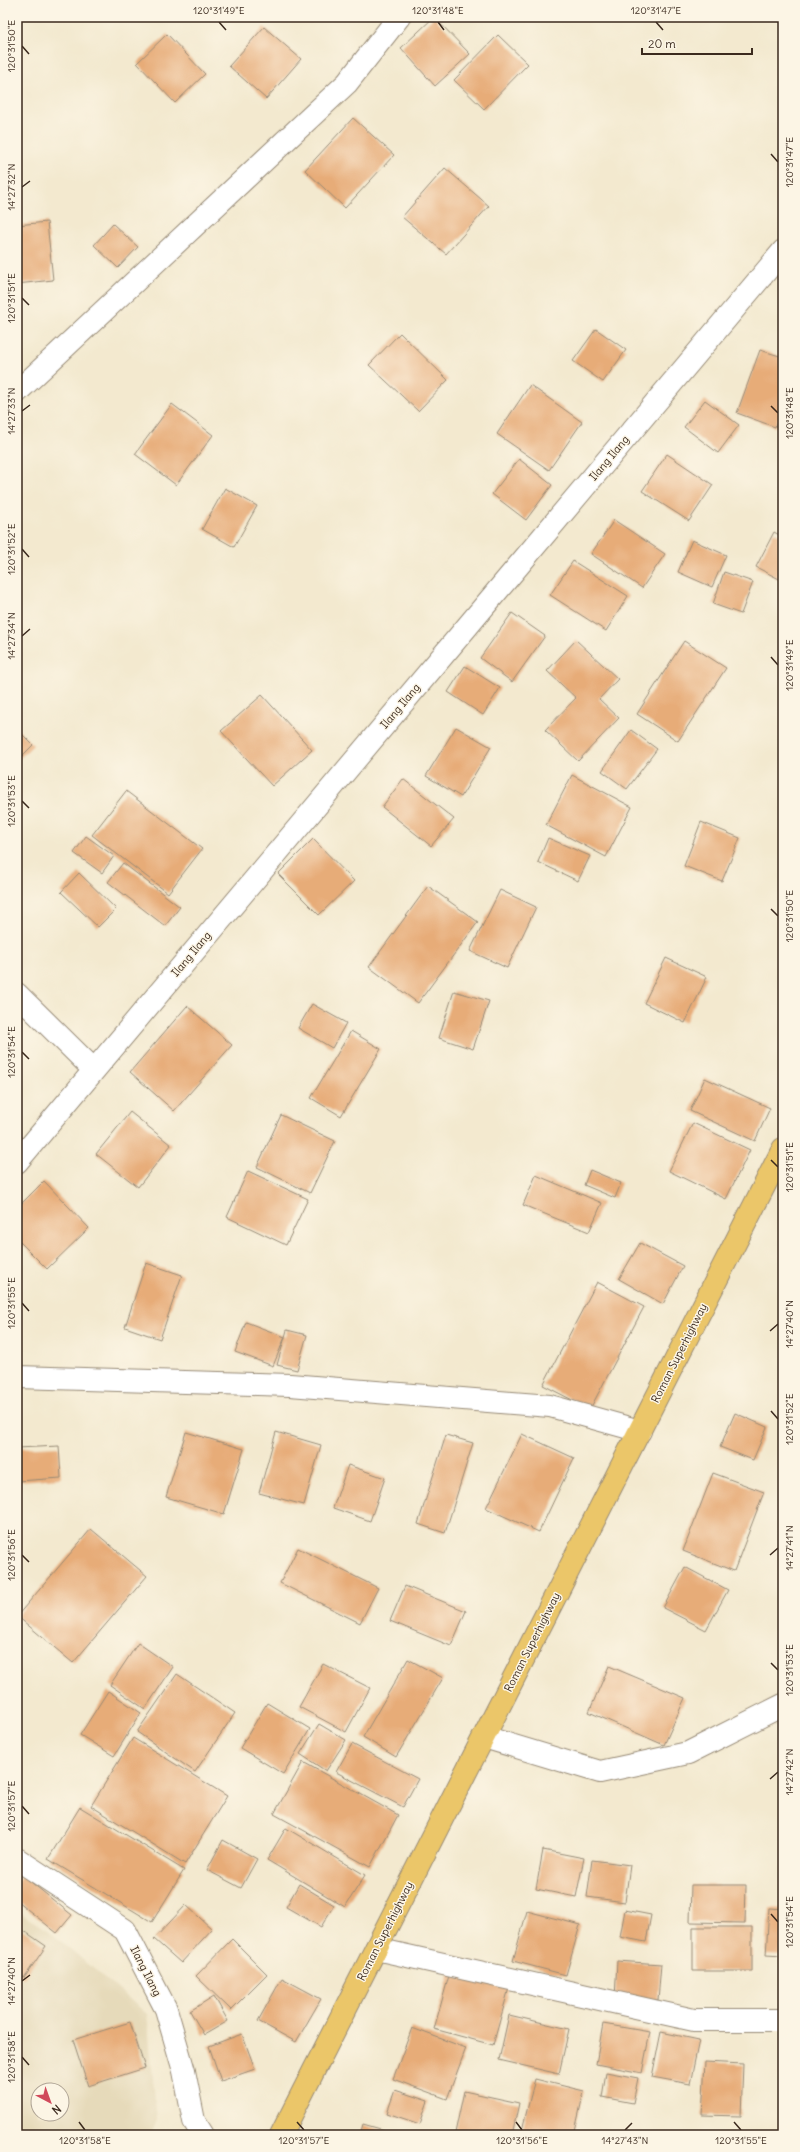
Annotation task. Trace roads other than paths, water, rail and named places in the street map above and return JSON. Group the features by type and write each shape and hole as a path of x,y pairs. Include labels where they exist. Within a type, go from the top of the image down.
{"main road":[{"name":"Roman Superhighway","path":"281,2135 783,1149"}],"street":[{"path":"17,392 347,83 400,17"},
{"name":"Ilang Ilang","path":"17,1162 783,251"},
{"path":"17,994 94,1070"},
{"path":"17,1377 290,1385 550,1406 640,1431"},
{"path":"484,1737 600,1772 688,1753 783,1705"},
{"name":"Ilang Ilang","path":"17,1859 125,1930 166,2010 184,2071 194,2130"},
{"path":"376,1949 694,2020 783,2020"}]}
